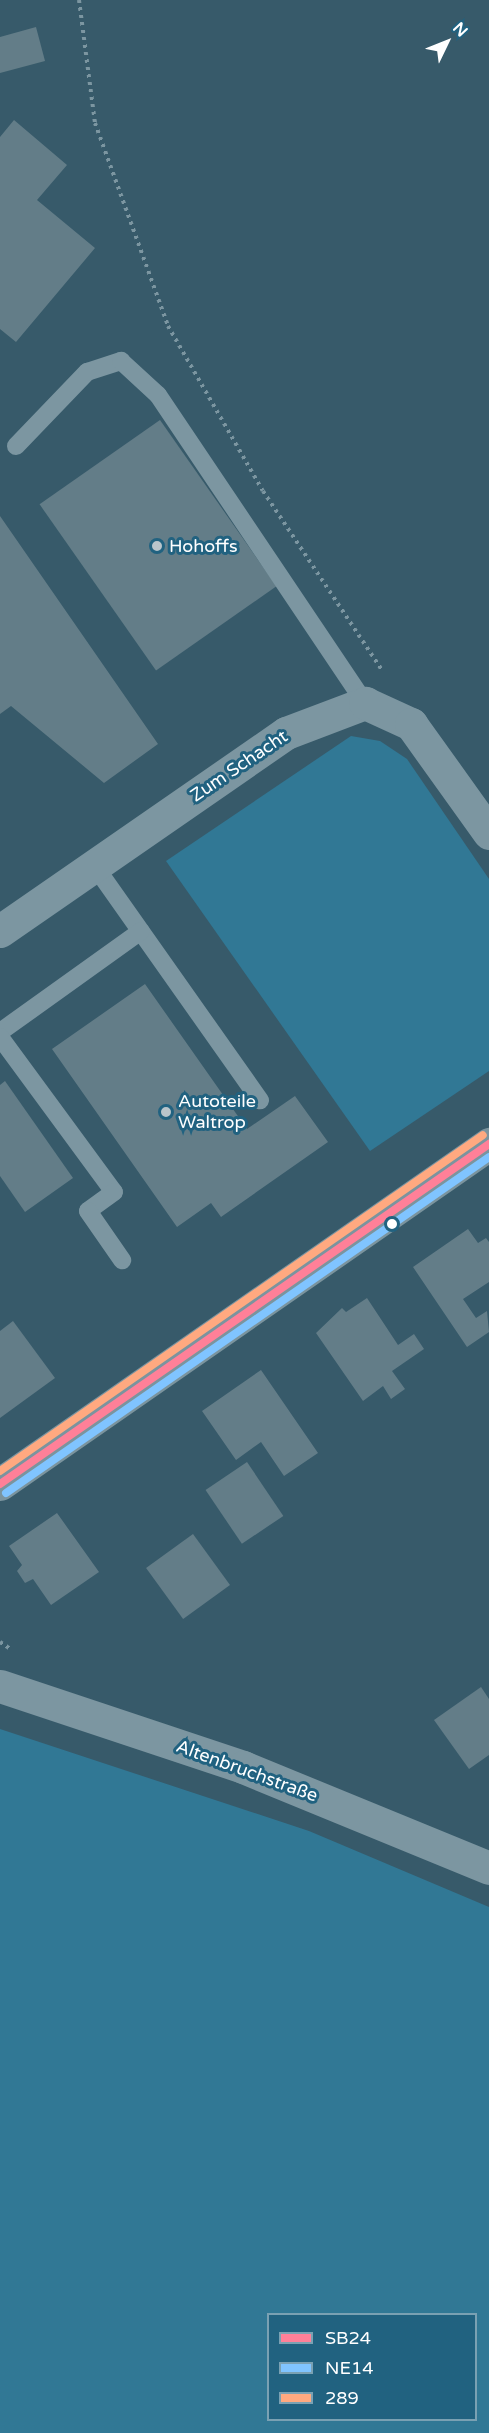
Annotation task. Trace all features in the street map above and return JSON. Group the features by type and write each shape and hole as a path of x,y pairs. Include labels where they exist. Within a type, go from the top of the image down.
{"main road":[{"path":"0,1484 489,1144"}],"street":[{"path":"365,704 411,723 489,833"},
{"name":"Zum Schacht","path":"0,930 286,732 365,704"},
{"name":"Altenbruchstraße","path":"0,1686 243,1767 489,1868"}],"lane":[{"path":"16,446 87,372 121,362 158,395 365,704"},
{"path":"94,865 260,1100"},
{"path":"0,1032 141,931"},
{"path":"0,1037 114,1192 88,1211 122,1260"}],"path":[{"path":"79,0 95,123 168,326 263,491 366,639 411,723"}],"shaded area":[{"path":"351,736 380,741 407,759 489,879 489,1071 370,1151 166,861"},
{"path":"0,1729 309,1831 489,1907 489,2433 0,2433"}],"building":[{"path":"36,27 45,61 0,73 0,37"},
{"path":"14,120 67,165 37,200 95,248 16,342 0,329 0,137"},
{"name":"Hohoffs","path":"160,420 276,586 156,671 40,504"},
{"path":"0,516 158,744 104,783 11,706 0,714"},
{"name":"Autoteile Waltrop","path":"145,984 247,1129 295,1096 328,1142 221,1217 211,1203 177,1227 52,1049"},
{"path":"5,1081 73,1178 25,1212 0,1176 0,1085"},
{"path":"468,1229 478,1243 486,1238 489,1242 489,1282 463,1299 476,1318 487,1311 489,1332 467,1347 413,1267"},
{"path":"367,1298 398,1345 414,1334 424,1349 392,1371 405,1389 391,1399 383,1386 363,1401 316,1333 342,1308 346,1312"},
{"path":"13,1321 55,1378 0,1418 0,1331"},
{"path":"261,1370 318,1453 284,1476 261,1442 236,1460 202,1411"},
{"path":"247,1462 283,1516 242,1544 206,1490"},
{"path":"57,1513 99,1572 51,1605 33,1579 25,1583 17,1571 22,1565 9,1546"},
{"path":"193,1534 230,1585 183,1619 146,1568"},
{"path":"481,1687 489,1699 489,1755 469,1769 434,1720"}],"transit line":[{"name":"289","path":"0,1471 483,1135"},
{"name":"SB24","path":"0,1484 489,1144"},
{"name":"NE14","path":"6,1493 489,1157"}],"place":[{"name":"Hohoffs","path":"157,546"},
{"name":"Autoteile Waltrop","path":"166,1112"}]}
